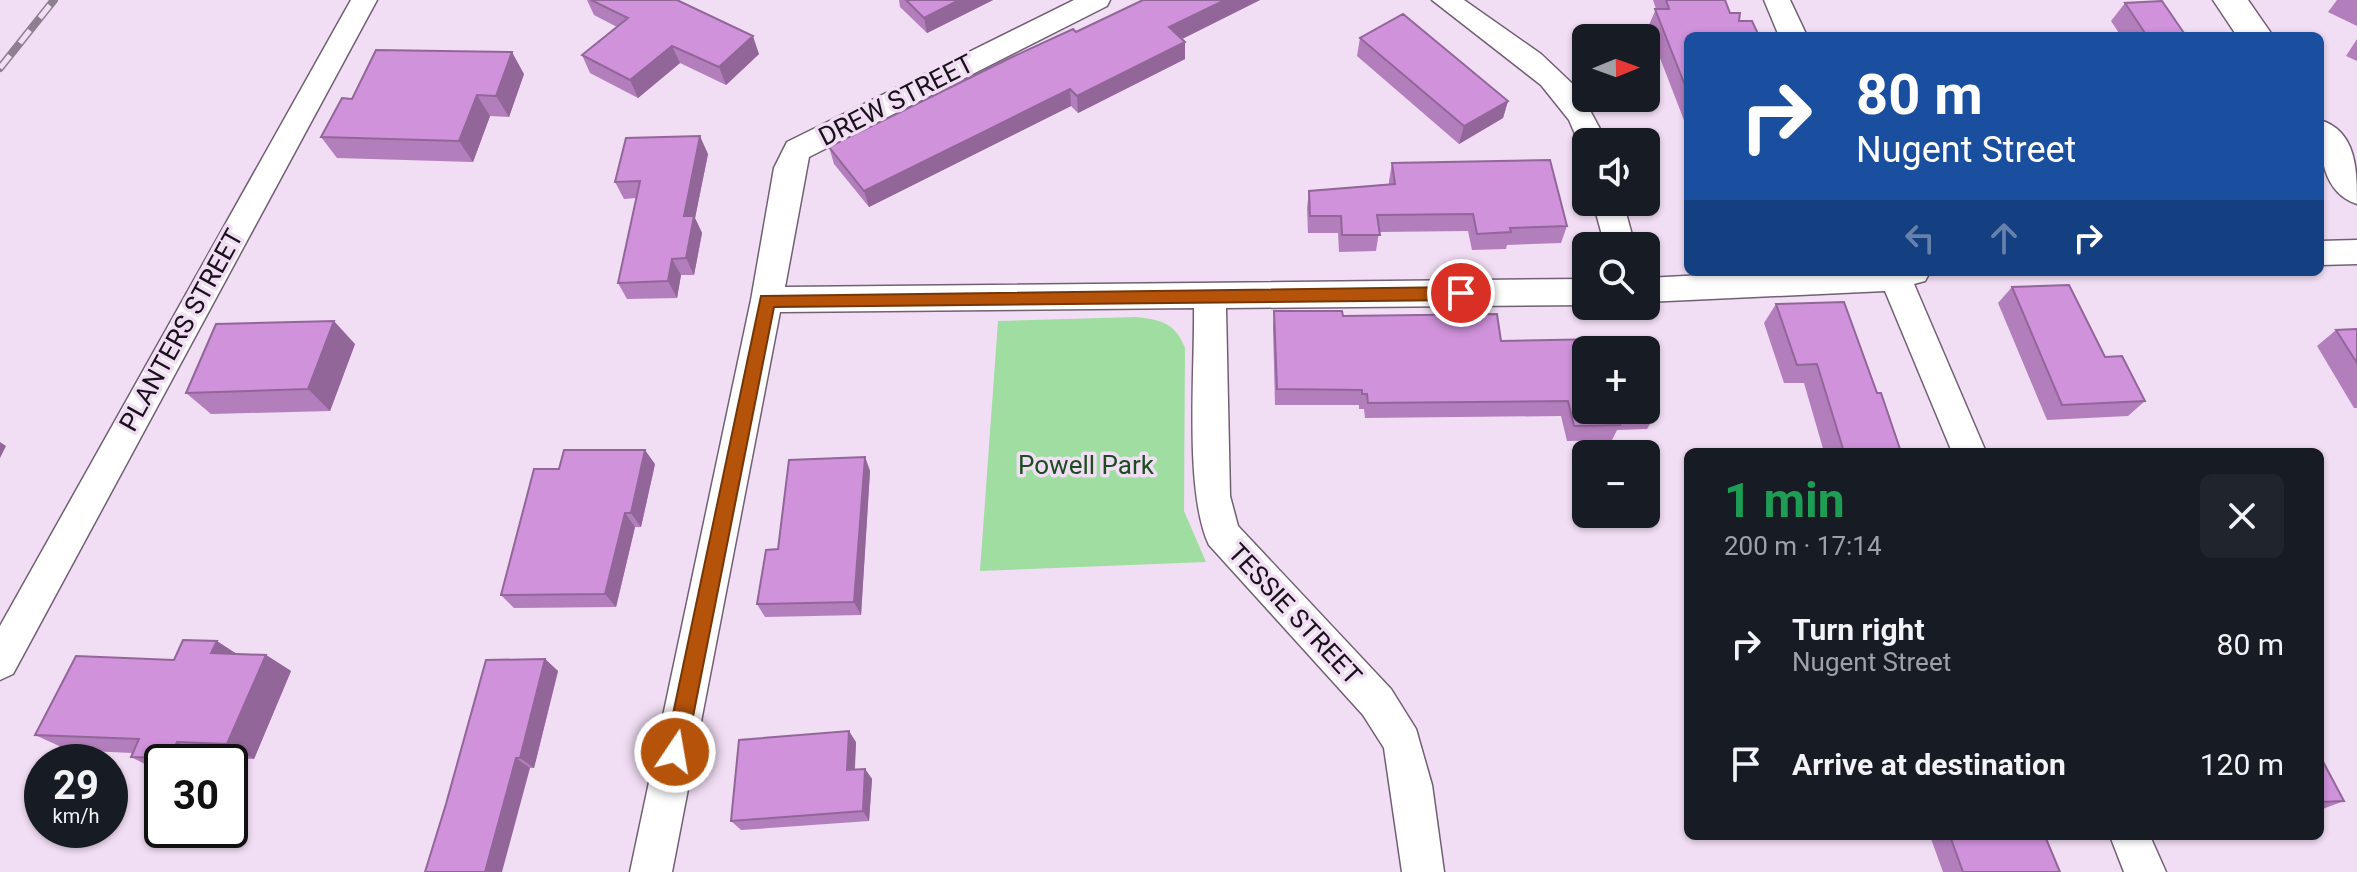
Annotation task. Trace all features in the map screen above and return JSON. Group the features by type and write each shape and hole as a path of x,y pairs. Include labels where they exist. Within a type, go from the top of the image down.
{"street":[{"name":"PLANTERS STREET","path":"0,662 364,0"},
{"name":"DREW STREET","path":"651,872 767,300 789,168 797,150 1097,0"},
{"path":"1445,0 1569,93 1588,128"},
{"path":"1777,0 1791,32"},
{"path":"2230,0 2252,32"},
{"path":"2324,140 2357,189"},
{"path":"2324,253 2357,252"},
{"path":"1660,289 1869,276"},
{"path":"1902,276 1967,448"},
{"path":"767,300 1572,292"},
{"name":"TESSIE STREET","path":"1210,297 1213,496 1222,534 1377,702 1402,742 1412,785 1423,872"},
{"path":"2132,840 2145,872"}],"green space":[{"name":"Powell Park","path":"1136,317 1166,324 1177,333 1185,348 1184,511 1206,562 980,571 998,321"}],"building":[{"path":"591,0 677,0 753,36 719,67 672,46 630,80 582,55 628,18"},
{"path":"906,0 959,0 924,18"},
{"path":"1143,0 1225,0 1169,27 1185,42 1077,96 1070,89 864,191 829,147 1010,58 1073,29 1076,32"},
{"path":"1666,0 1725,0 1730,13 1740,13 1739,21 1752,21 1757,32 1684,32 1684,83 1655,9 1669,9"},
{"path":"2162,1 2183,32 2144,32 2125,3"},
{"path":"1403,14 1508,101 1464,126 1360,38"},
{"path":"376,50 512,52 496,96 477,95 459,141 321,137 342,98 352,99"},
{"path":"700,136 684,216 694,216 686,258 672,259 668,281 618,283 640,181 615,182 626,138"},
{"path":"1550,160 1567,226 1510,228 1511,232 1477,234 1473,214 1377,215 1380,235 1342,235 1341,216 1310,216 1309,191 1395,184 1392,163"},
{"path":"2069,285 2105,357 2122,356 2145,401 2062,405 2012,287"},
{"path":"1844,302 1900,448 1843,448 1817,364 1797,365 1776,304"},
{"path":"1274,311 1342,311 1343,316 1497,314 1501,341 1572,340 1572,418 1568,401 1368,403 1367,394 1362,394 1362,390 1277,389"},
{"path":"334,321 308,389 186,393 216,324"},
{"path":"2357,329 2357,363 2336,330"},
{"path":"1574,424 1620,425 1574,426"},
{"path":"564,450 645,450 631,513 625,513 605,594 501,595 534,469 559,469"},
{"path":"865,457 854,602 757,604 766,550 778,549 789,460"},
{"path":"183,640 217,641 211,653 266,655 227,744 144,744 144,757 131,757 139,739 35,735 76,656 174,660"},
{"path":"545,659 520,758 516,758 485,872 425,872 486,660"},
{"path":"849,731 847,770 865,769 863,811 731,821 739,740"},
{"path":"2324,764 2344,801 2324,802"},
{"path":"1951,840 2047,840 2060,872 1963,872"}],"railway":[{"path":"0,68 54,0"}],"route":[{"path":"675,752 767,300 1461,293"}]}
